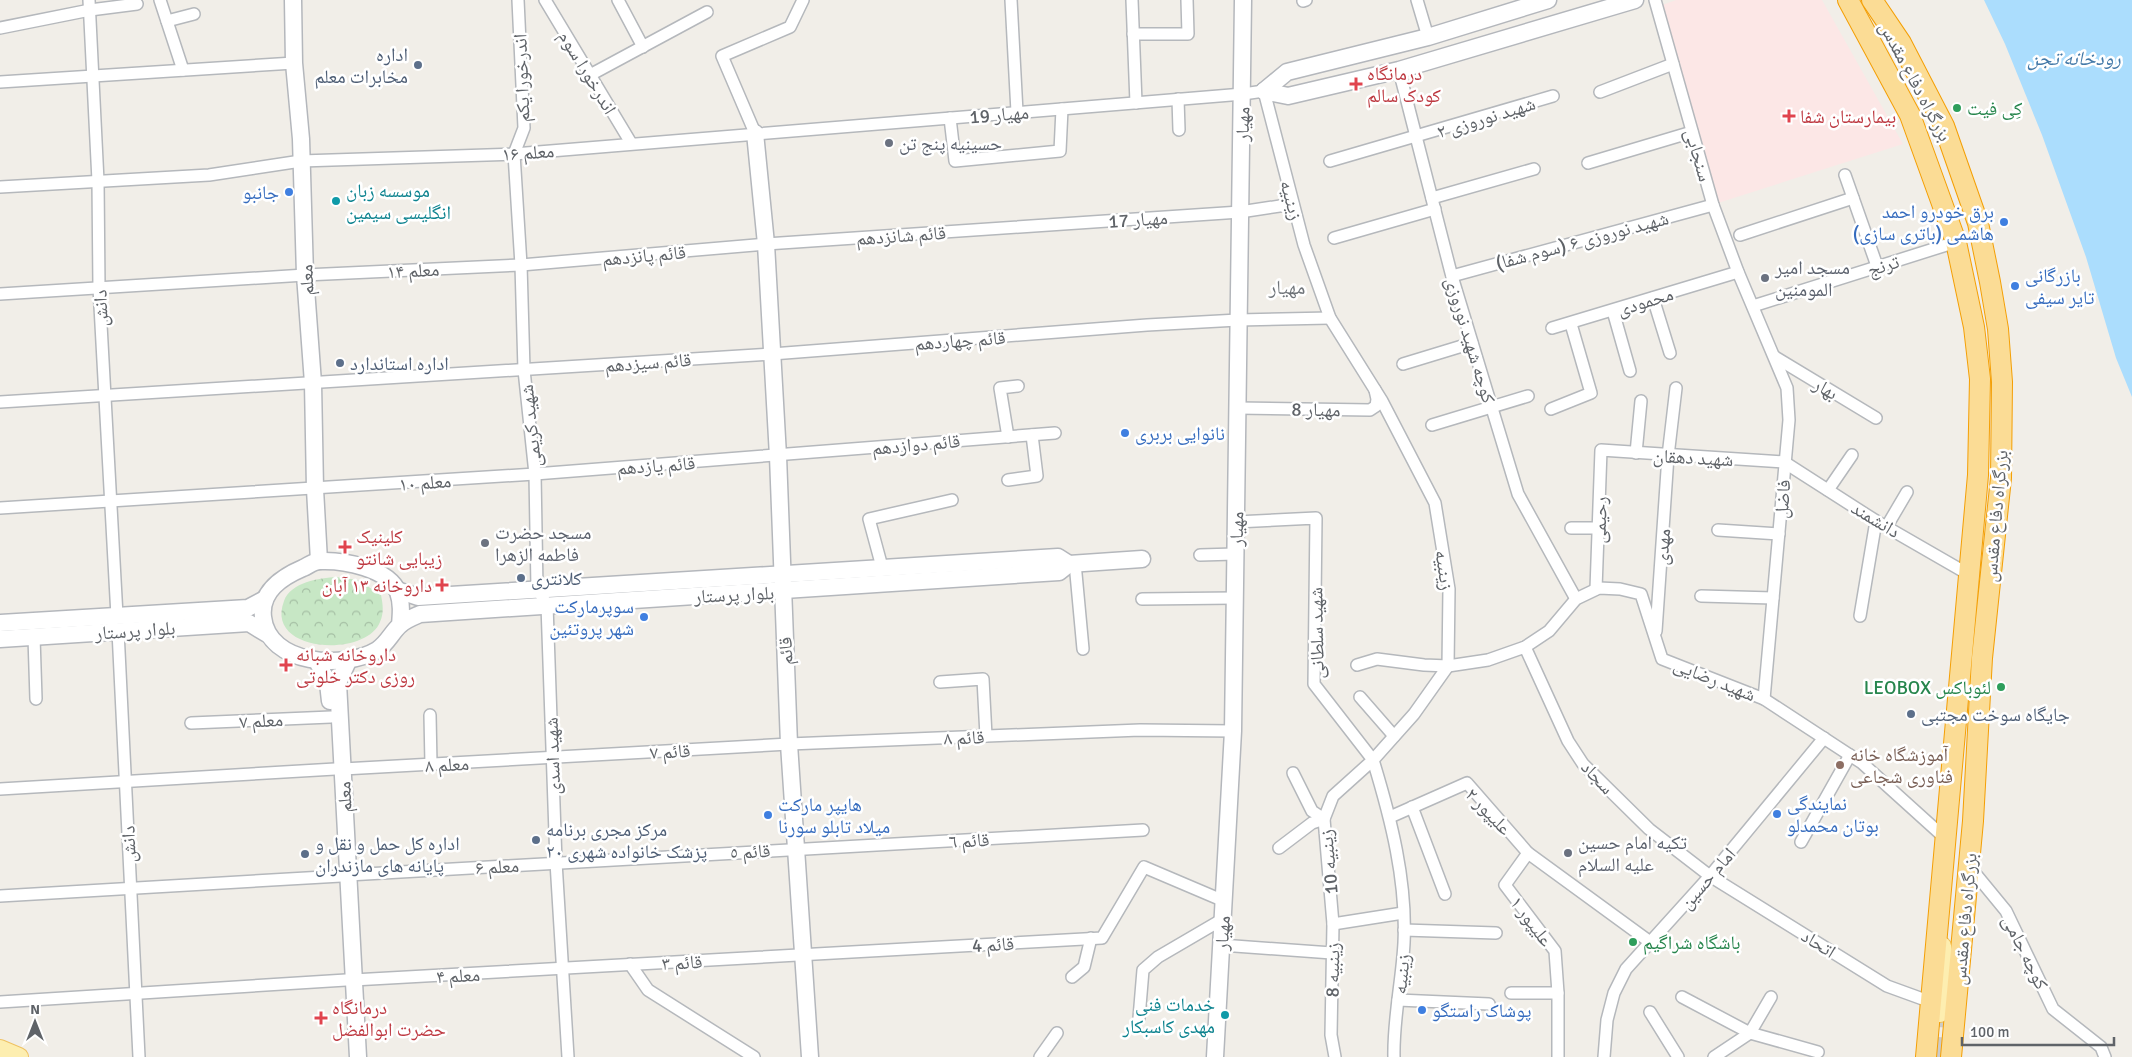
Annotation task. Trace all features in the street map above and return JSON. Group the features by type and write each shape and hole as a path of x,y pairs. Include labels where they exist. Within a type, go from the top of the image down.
{"highway":[{"name":"بزرگراه دفاع مقدس","path":"1872,0 1900,42 1944,126 1978,223 1998,329 2002,382 2001,478 1982,658 1969,865 1951,1057"},
{"name":"بزرگراه دفاع مقدس","path":"1850,2 1910,115 1956,242 1974,327 1980,380 1979,466 1939,913 1936,1008 1926,1057"}],"main road":[{"path":"0,1048 19,1057"}],"street":[{"path":"160,0 183,70"},
{"name":"معلم","path":"293,0 294,64 301,139 305,275 313,383 315,489 319,561"},
{"name":"اندرخورا یکم","path":"514,154 524,128 518,0"},
{"name":"اندرخورا سوم","path":"545,0 631,143"},
{"path":"618,0 643,47"},
{"path":"755,133 722,56 790,27 803,0"},
{"path":"1011,0 1017,112"},
{"path":"1132,0 1136,103"},
{"path":"1133,34 1188,34 1187,0"},
{"name":"مهیار","path":"1215,1057 1233,731 1243,0"},
{"path":"1417,0 1428,37"},
{"path":"1264,90 1288,96 1399,70 1635,0"},
{"name":"سنجابی","path":"1655,0 1713,204 1752,306"},
{"path":"1264,90 1287,72 1428,37 1542,1"},
{"path":"0,28 89,5 137,4"},
{"name":"دانش","path":"89,5 98,181 99,288 104,396 118,624 139,1057"},
{"path":"590,75 707,12"},
{"path":"167,21 194,14"},
{"path":"0,82 294,64"},
{"path":"1600,92 1673,64"},
{"name":"کوچه شهید نوروزی","path":"1399,70 1418,137 1452,276 1518,494 1576,599"},
{"name":"مهیار 19","path":"755,133 1243,94 1264,90"},
{"name":"زینبیه","path":"1264,90 1304,245 1330,318 1375,389 1435,503 1449,589 1448,666"},
{"name":"شهید نوروزی ۲","path":"1330,161 1418,137 1553,96"},
{"path":"1178,99 1179,130"},
{"path":"950,118 955,161 1060,151 1062,109"},
{"path":"1588,163 1692,132"},
{"name":"معلم ۱۶","path":"0,187 209,175 301,161 514,154 755,133"},
{"name":"قائم","path":"755,133 766,244 778,456 789,744 810,1057"},
{"name":"شهید کریمی","path":"514,154 522,265 524,370 535,474 537,588"},
{"path":"1334,238 1534,169"},
{"path":"1845,175 1877,266"},
{"path":"1740,235 1853,198"},
{"name":"مهیار 17","path":"1035,226 1240,212 1293,204"},
{"name":"شهید نوروزی ۶ (سوم شفا)","path":"1452,276 1713,204"},
{"name":"قائم شانزدهم","path":"766,244 1035,226"},
{"name":"ترنج","path":"1752,306 1956,242"},
{"name":"قائم پانزدهم","path":"522,265 766,244"},
{"name":"معلم ۱۴","path":"0,294 305,275 522,265"},
{"name":"محمودی","path":"1552,328 1571,324 1738,272"},
{"path":"1653,298 1670,353"},
{"name":"فاضل","path":"1752,306 1788,388 1790,420 1784,462 1764,699"},
{"path":"1613,311 1630,371"},
{"name":"قائم چهاردهم","path":"772,354 1147,325 1238,320 1330,318"},
{"path":"1551,409 1591,394 1571,324"},
{"path":"1403,364 1472,343"},
{"name":"قائم سیزدهم","path":"4,402 772,354"},
{"name":"بهار","path":"1775,357 1876,418"},
{"path":"1008,437 1000,388 1018,386"},
{"name":"مهدی","path":"1655,638 1668,456 1676,388"},
{"name":"مهیار 8","path":"1237,408 1370,410 1376,406 1375,389"},
{"path":"1432,425 1528,396"},
{"path":"1636,453 1641,401"},
{"name":"قائم دوازدهم","path":"778,456 1055,433"},
{"path":"1008,480 1037,476 1032,435"},
{"name":"شهید دهقان","path":"1601,450 1668,456 1784,462"},
{"name":"رحیمی","path":"1596,589 1601,450"},
{"path":"1828,490 1852,455"},
{"name":"قائم یازدهم","path":"535,474 778,456"},
{"name":"دانشمند","path":"1784,462 1876,520 1968,574"},
{"name":"معلم ١٠","path":"5,508 535,474"},
{"path":"1888,526 1907,492"},
{"path":"882,567 869,519 952,500"},
{"name":"شهید سلطانی","path":"1236,522 1316,518 1314,684 1372,760"},
{"path":"1860,616 1876,520"},
{"path":"1571,528 1599,528"},
{"path":"1718,530 1779,534"},
{"path":"1200,555 1236,554"},
{"name":"بلوار پرستار","path":"397,590 418,597 537,588 1058,557 1072,563 1142,559"},
{"path":"319,561 356,564 371,568 385,577 397,590 402,608 400,625 389,640 376,650 349,659 317,660 294,656 279,647 267,634 263,617 265,599 275,584 288,574 319,561"},
{"path":"1072,563 1083,649"},
{"name":"بلوار پرستار","path":"400,625 420,614 1059,572 1072,563"},
{"path":"537,588 547,605"},
{"name":"شهید رضایی","path":"1448,666 1488,660 1524,646 1548,631 1576,599 1596,589 1620,589 1640,594 1662,659 1764,699 1862,763 1945,838"},
{"path":"1701,596 1773,598"},
{"path":"1142,599 1235,598"},
{"name":"بلوار پرستار","path":"0,639 248,608 265,599"},
{"name":"شهید اسدی","path":"547,605 556,862 568,1057"},
{"name":"بلوار پرستار","path":"0,623 249,623 267,634"},
{"path":"34,636 36,699"},
{"name":"سجاد","path":"1524,646 1568,740 1584,764 1649,829 1710,876"},
{"name":"معلم","path":"349,659 338,683 339,769 349,980 349,1057"},
{"path":"1357,665 1377,659 1424,666 1448,666"},
{"name":"معلم","path":"317,660 328,682 339,769"},
{"path":"1372,760 1414,714 1448,666"},
{"path":"940,682 983,679 986,736"},
{"path":"1360,697 1394,736"},
{"path":"430,715 431,764"},
{"name":"معلم ٧","path":"191,723 331,716"},
{"name":"قائم ٨","path":"789,744 1140,730 1233,731"},
{"name":"امام حسین","path":"1604,1057 1607,1020 1614,993 1626,969 1710,876 1824,738"},
{"name":"قائم ٧","path":"552,758 789,744"},
{"path":"1801,842 1850,755"},
{"name":"معلم ۸","path":"0,789 552,758"},
{"name":"زینبیه","path":"1372,760 1390,817 1402,882 1404,930 1394,1057"},
{"name":"زینبیه 10","path":"1333,924 1324,819 1333,796 1372,760"},
{"path":"1293,772 1312,811 1324,819"},
{"name":"علیپور ۲","path":"1390,817 1467,783 1528,853"},
{"path":"1412,807 1445,894"},
{"path":"1279,848 1312,823 1324,819"},
{"name":"قائم ٦","path":"795,849 1143,830"},
{"name":"قائم ٥","path":"556,862 795,849"},
{"path":"1528,853 1650,942"},
{"name":"علیپور ۱","path":"1528,853 1505,885 1555,951 1558,993 1558,1057"},
{"name":"معلم ۶","path":"0,896 556,862"},
{"name":"کوچه جامی","path":"1969,865 2006,911 2053,1009 2100,1047 2105,1057"},
{"name":"قائم 4","path":"802,956 1102,938 1144,867 1224,901"},
{"name":"اتحاد","path":"1710,876 1888,986 1936,1008"},
{"name":"زینبیه 8","path":"1335,1057 1331,1035 1333,924 1403,913"},
{"path":"1139,1018 1143,970 1158,956 1223,919"},
{"path":"1404,930 1496,932"},
{"path":"1072,977 1084,966 1090,938"},
{"path":"1221,945 1332,953"},
{"name":"قائم ٣","path":"563,970 630,964 802,956"},
{"path":"630,964 648,990 754,1057"},
{"name":"معلم ۴","path":"0,1002 349,980 563,970"},
{"name":"معلم","path":"349,980 358,1057"},
{"path":"1511,993 1558,993"},
{"path":"1682,997 1750,1033 1818,1052"},
{"path":"1714,1057 1750,1033 1771,997"},
{"path":"1398,1000 1489,1004"},
{"path":"1650,1012 1678,1057"},
{"path":"1040,1057 1057,1033"},
{"path":"1553,1057 1558,1057"}],"shaded area":[{"name":"بیمارستان شفا","path":"1676,0 1822,0 1903,144 1718,203 1657,7"}],"green space":[{"path":"337,577 358,580 381,595 382,615 380,622 371,634 356,641 338,645 319,644 302,640 289,631 282,618 284,601 293,589 306,582"}],"water":[{"name":"رودخانه تجن","path":"1984,0 2132,0 2132,397 2116,358 2086,257 2042,135 2005,44"}],"tunnel":[{"path":"1937,1057 1940,1013"}],"place":[{"name":"اداره مخابرات معلم","path":"418,65"},
{"name":"درمانگاه کودک سالم","path":"1356,84"},
{"name":"کِی فیت","path":"1957,108"},
{"name":"بیمارستان شفا","path":"1789,116"},
{"name":"حسینیه پنج تن","path":"889,143"},
{"name":"جانبو","path":"289,192"},
{"name":"موسسه زبان انگلیسی سیمین","path":"336,201"},
{"name":"برق خودرو احمد هاشمی (باتری سازی)","path":"2004,222"},
{"name":"مسجد امیر المومنین","path":"1765,278"},
{"name":"بازرگانی تایر سیفی","path":"2015,286"},
{"name":"اداره استاندارد","path":"340,363"},
{"name":"نانوایی بربری","path":"1125,433"},
{"name":"مسجد حضرت فاطمه الزهرا","path":"485,543"},
{"name":"کلینیک زیبایی شانتو","path":"345,547"},
{"name":"کلانتری","path":"521,578"},
{"name":"داروخانه ١٣ آبان","path":"442,585"},
{"name":"سوپرمارکت شهر پروتئین","path":"644,617"},
{"name":"داروخانه شبانه روزی دکتر خلوتی","path":"286,665"},
{"name":"LEOBOX لئوباکس","path":"2001,687"},
{"name":"جایگاه سوخت مجتبی","path":"1911,714"},
{"name":"آموزشگاه خانه فناوری شجاعی","path":"1840,765"},
{"name":"نمایندگی بوتان محمدلو","path":"1777,814"},
{"name":"هایپر مارکت میلاد تابلو سورنا","path":"768,815"},
{"name":"مرکز مجری برنامه پزشک خانواده شهری ٢٠","path":"536,840"},
{"name":"تکیه امام حسین علیه السلام","path":"1568,853"},
{"name":"اداره کل حمل و نقل و پایانه های مازندران","path":"305,854"},
{"name":"باشگاه شراگیم","path":"1633,942"},
{"name":"پوشاک راستگو","path":"1422,1010"},
{"name":"خدمات فنی مهدی کاسبکار","path":"1225,1015"},
{"name":"درمانگاه حضرت ابوالفضل","path":"321,1018"}],"district":[{"name":"مهیار","path":"1287,287"}]}
